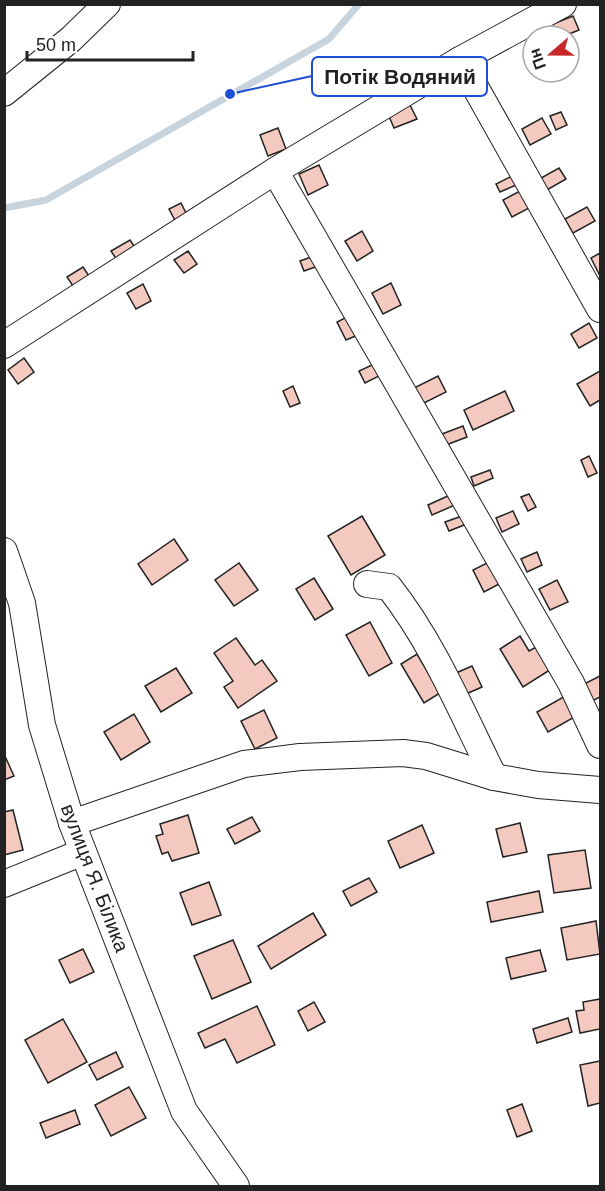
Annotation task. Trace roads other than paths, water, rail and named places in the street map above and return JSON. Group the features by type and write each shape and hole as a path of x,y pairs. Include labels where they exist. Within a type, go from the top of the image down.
{"street":[{"path":"4,93 71,39 107,4"},
{"path":"4,345 274,171 460,60 563,4"},
{"path":"460,60 600,309"},
{"path":"274,171 570,683 600,745"},
{"name":"вулиця Я. Білика","path":"4,551 22,603 42,725 72,823 184,1111 236,1186"},
{"path":"367,584 389,587 403,606 427,643 494,777"},
{"path":"72,823 244,764 300,757 403,753 426,756 494,777 538,785 600,790"},
{"path":"4,884 83,852"}],"waterway":[{"path":"4,208 46,200 329,39 359,4"}],"place":[{"name":"Потік Водяний","path":"230,94"}]}
